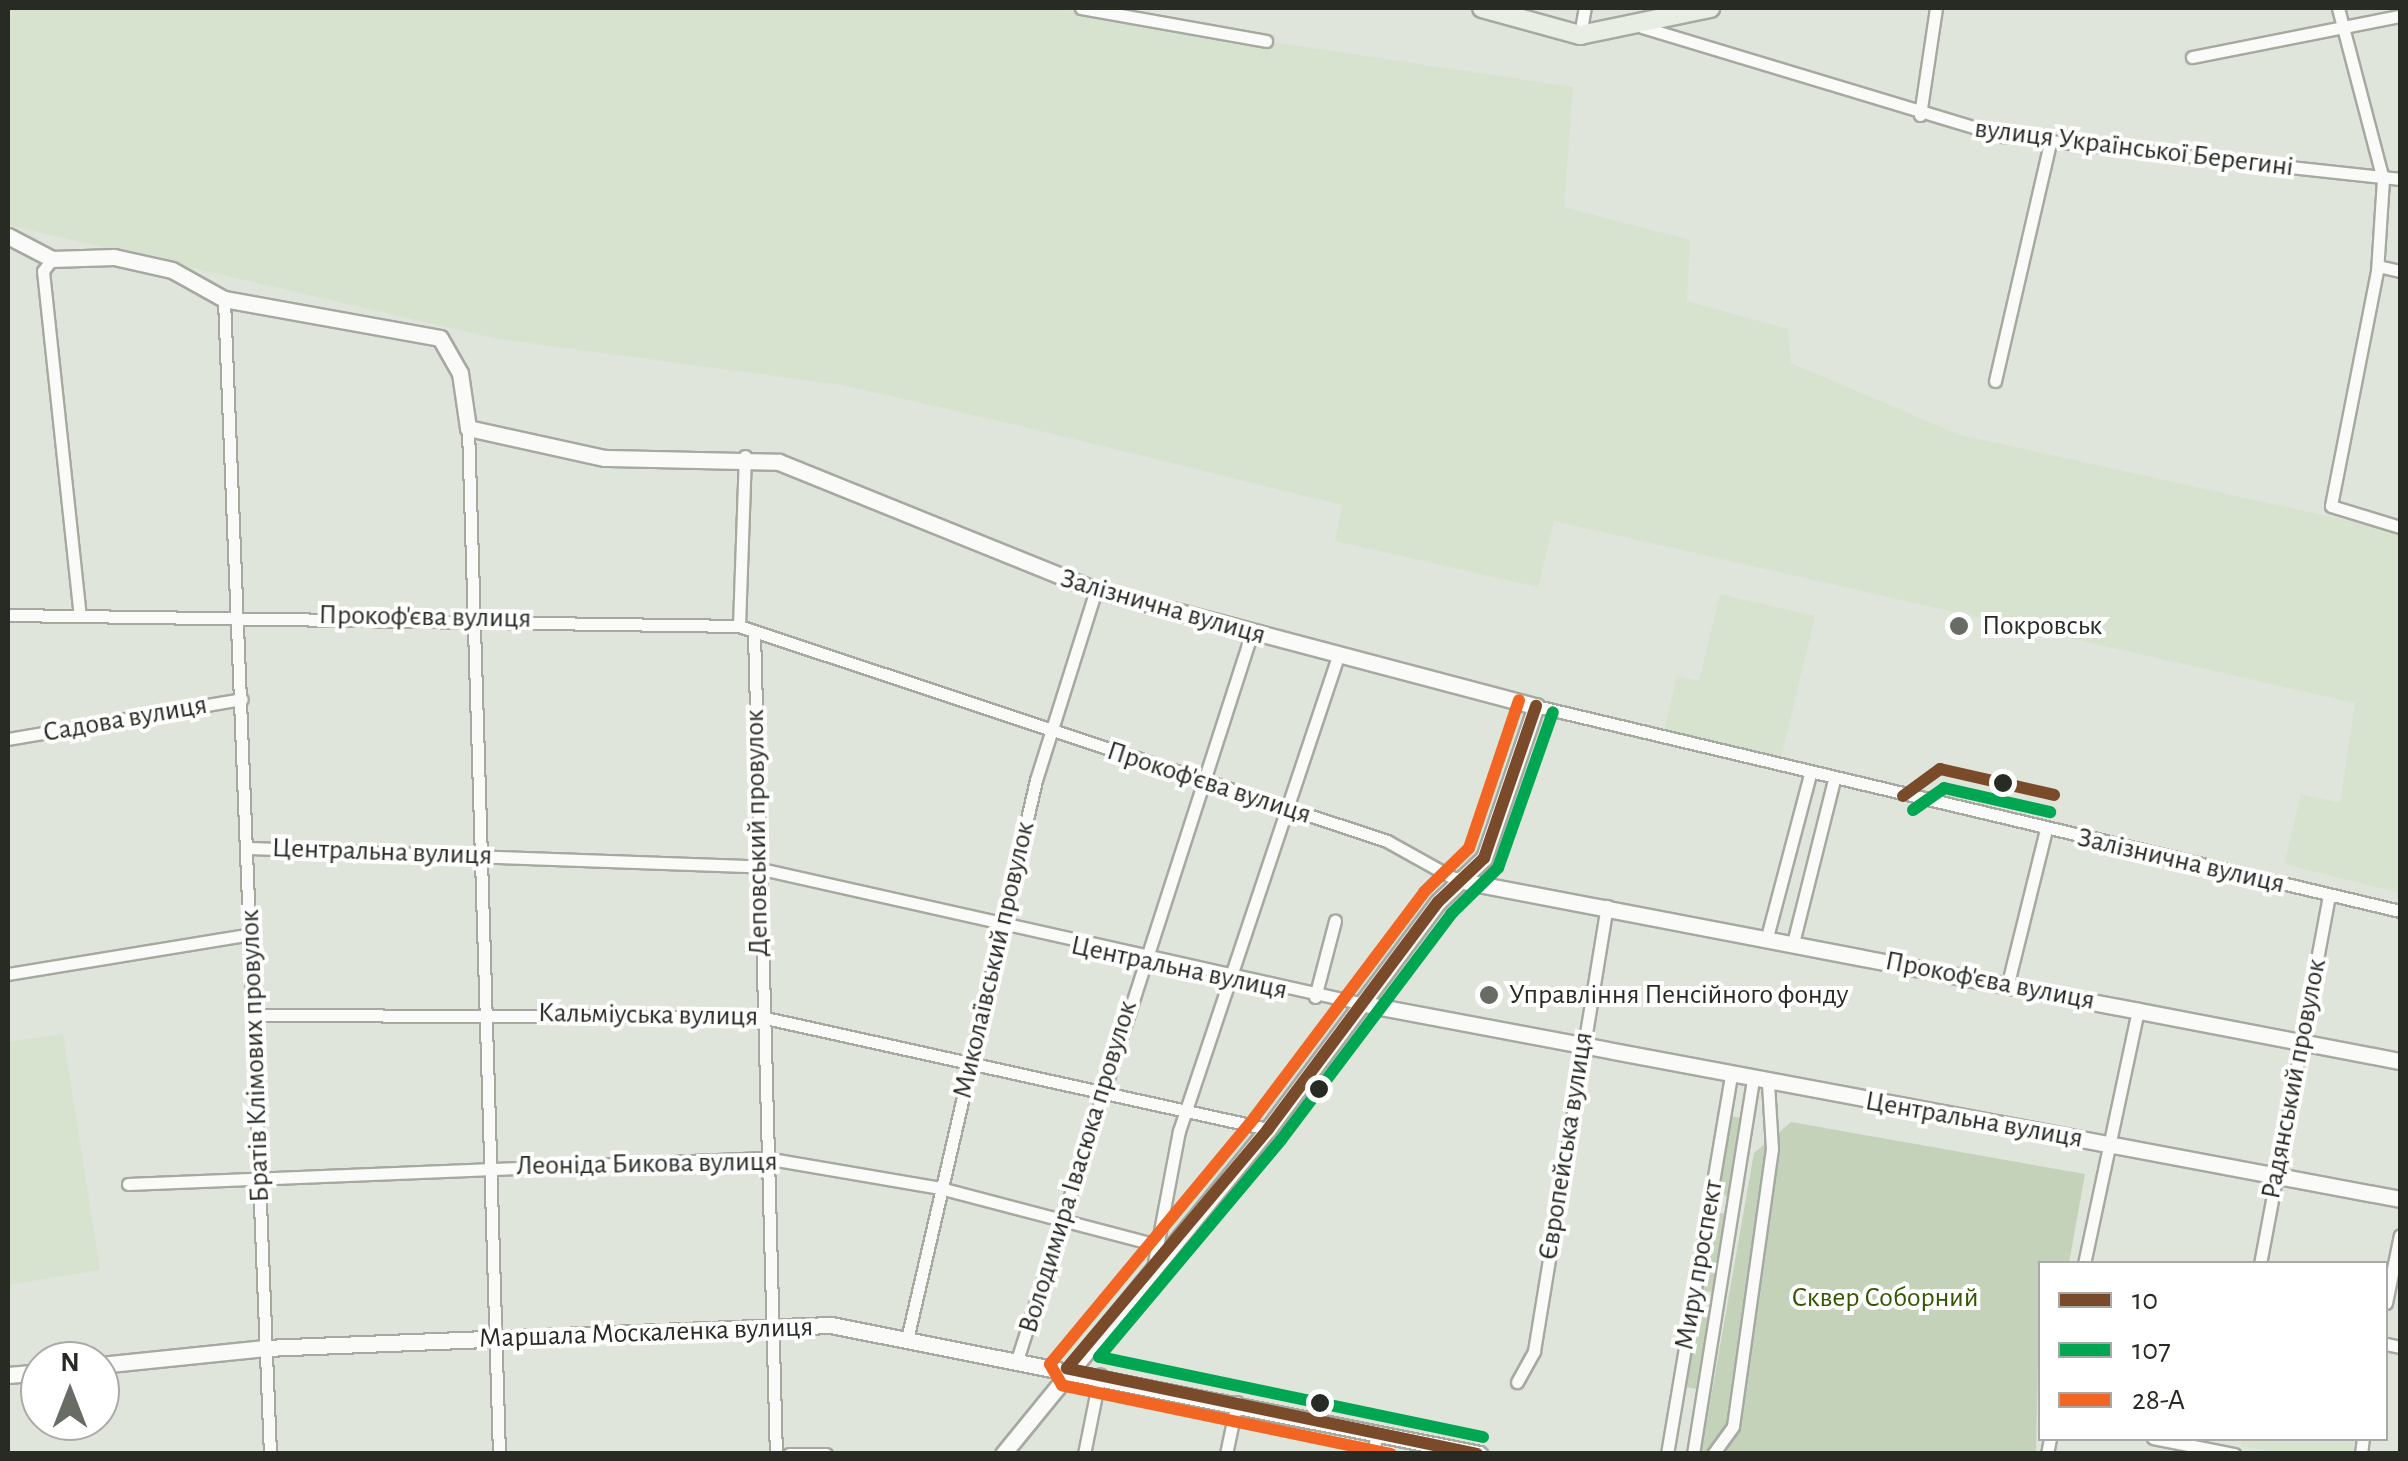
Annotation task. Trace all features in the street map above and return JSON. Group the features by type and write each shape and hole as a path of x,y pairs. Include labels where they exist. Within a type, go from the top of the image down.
{"main road":[{"path":"1482,8 1580,34 1642,27 1710,8"}],"street":[{"path":"1081,8 1266,41"},
{"path":"1580,34 1585,8"},
{"path":"1920,116 1936,8"},
{"path":"2338,8 2383,179 2378,266 2330,506 2400,527"},
{"path":"2192,57 2400,16"},
{"name":"вулиця Української Берегині","path":"1642,27 1920,116 2050,142 2400,179"},
{"path":"1995,382 2050,142"},
{"path":"8,236 52,259 114,257 172,270 224,299 440,338 460,373 468,428 476,854 486,1011 500,1454"},
{"path":"52,259 43,270 80,616"},
{"path":"2378,266 2400,271"},
{"name":"Братів Клімових провулок","path":"224,299 240,614 270,1454"},
{"name":"Залізнична вулиця","path":"468,428 605,458 744,456 903,505 1096,590 1338,656 1834,780 2400,911"},
{"path":"740,626 744,456"},
{"name":"Миколаївський провулок","path":"908,1335 968,1068 1052,732 1096,590"},
{"name":"Прокоф'єва вулиця","path":"8,615 474,617 740,626 1387,841 1457,880 2400,1061"},
{"name":"Деповський провулок","path":"754,632 756,870 776,1454"},
{"name":"Володимира Івасюка провулок","path":"1018,1360 1142,959 1205,782 1252,632"},
{"path":"1152,1272 1185,1112 1338,656"},
{"name":"Садова вулиця","path":"8,739 242,699"},
{"path":"1004,1454 1067,1368 1152,1272 1268,1129 1457,880 1490,844 1536,706"},
{"path":"1767,937 1810,774"},
{"path":"1793,943 1834,780"},
{"path":"2008,984 2046,829"},
{"name":"Центральна вулиця","path":"248,848 476,854 756,870 1315,997 2400,1199"},
{"name":"Радянський провулок","path":"2261,1261 2329,895"},
{"name":"Європейська вулиця","path":"1517,1382 1534,1351 1580,1046 1607,906"},
{"path":"1315,997 1335,921"},
{"path":"8,974 252,934"},
{"path":"2085,1261 2138,1009"},
{"name":"Кальміуська вулиця","path":"255,1015 486,1011 761,1017 1100,1098 1268,1129"},
{"name":"Миру проспект","path":"1668,1454 1731,1077"},
{"name":"Миру проспект","path":"1692,1454 1760,1082"},
{"name":"Миру проспект","path":"1713,1454 1733,1426 1772,1149 1760,1082"},
{"name":"Леоніда Бикова вулиця","path":"128,1184 258,1175 765,1158 940,1188 1059,1222 1157,1244"},
{"path":"2388,1293 2400,1236"},
{"name":"Маршала Москаленка вулиця","path":"120,1364 265,1348 771,1324 908,1335 1480,1454"},
{"path":"1084,1454 1100,1375"},
{"path":"1226,1454 1236,1402"},
{"path":"1373,1454 1377,1432"},
{"path":"2168,1441 2230,1453"},
{"path":"789,1454 826,1454"}],"shaded area":[{"path":"8,8 1045,8 1573,87 1564,207 1690,240 1687,301 1788,329 1791,363 1960,435 2400,532 2400,893 2284,864 2301,794 2340,803 2355,703 1554,521 1538,587 1335,541 1342,505 1021,426 842,385 498,339 8,225"},
{"path":"1720,594 1815,616 1781,759 1664,731 1677,676 1699,681"},
{"path":"63,1034 100,1270 8,1285 8,1042"},
{"path":"2242,1441 2355,1441 2352,1454 2283,1453 2241,1446"}],"green space":[{"path":"1728,1116 1742,1118 1729,1197 1715,1194"},
{"name":"Сквер Соборний","path":"1791,1122 2085,1174 2069,1261 2038,1261 2036,1453 1701,1454 1754,1153"},
{"path":"1711,1211 1725,1214 1712,1292 1698,1290"},
{"path":"1695,1308 1710,1310 1696,1389 1682,1386"}],"transit line":[{"name":"28-А","path":"1391,1454 1062,1385 1050,1364 1254,1118 1424,892 1469,848 1519,700"},
{"name":"10","path":"1477,1454 1067,1368 1268,1129 1438,902 1484,858 1536,706"},
{"name":"107","path":"1483,1437 1099,1357 1281,1140 1451,914 1498,868 1553,712"},
{"name":"10","path":"1903,796 1940,769 2054,795"},
{"name":"107","path":"1913,810 1944,788 2050,812"}],"place":[{"name":"Покровськ","path":"1959,626"},
{"name":"Управління Пенсійного фонду","path":"1489,995"}]}
